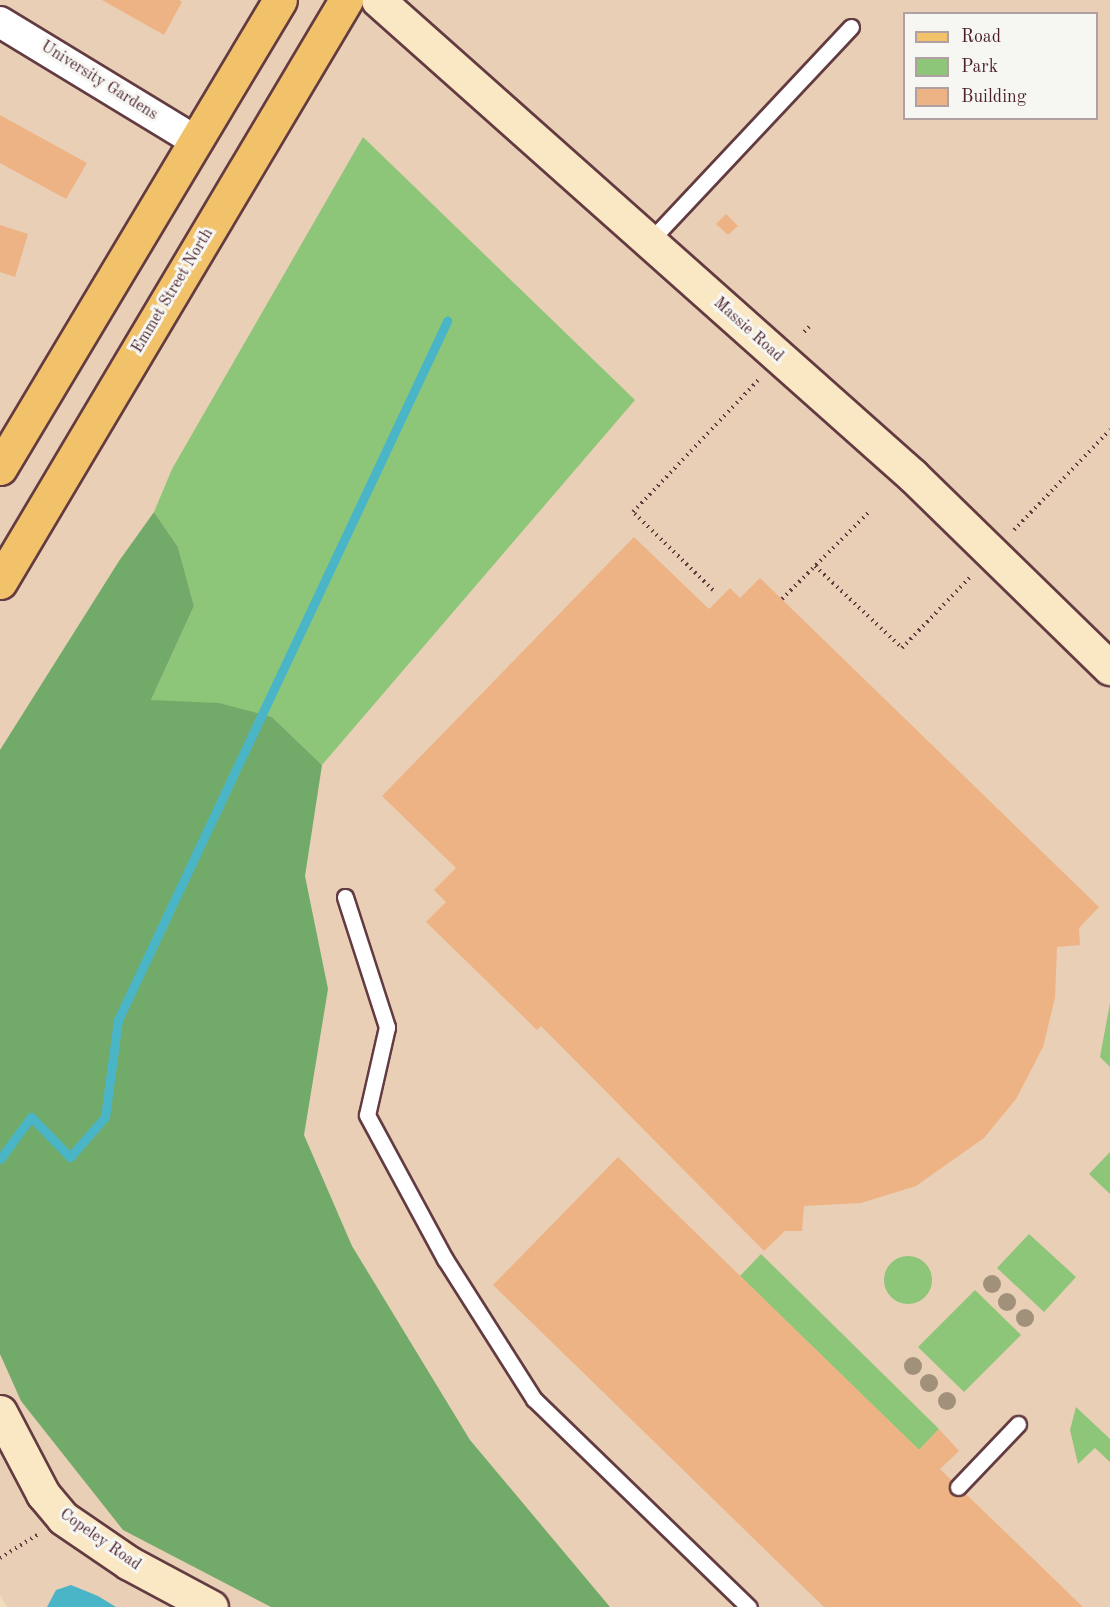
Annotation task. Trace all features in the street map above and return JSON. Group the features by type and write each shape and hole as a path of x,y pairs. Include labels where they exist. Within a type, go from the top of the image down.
{"main road":[{"path":"0,468 280,0"},
{"name":"Emmet Street North","path":"0,582 346,0"}],"street":[{"name":"Massie Road","path":"378,0 913,476 1110,668"},
{"name":"University Gardens","path":"0,22 196,141"},
{"name":"Copeley Road","path":"0,1412 43,1494 63,1518 129,1563 205,1606"}],"lane":[{"path":"649,242 851,27"},
{"path":"345,897 387,1027 367,1115 445,1260 534,1399 749,1607"},
{"path":"958,1486 1018,1424"}],"path":[{"path":"804,332 811,325"},
{"path":"713,590 633,512 764,374"},
{"path":"1011,533 1110,430"},
{"path":"782,599 871,510"},
{"path":"815,566 902,648 972,575"},
{"path":"0,1558 63,1518"}],"shaded area":[{"path":"0,0 1110,0 1110,1607 7,1607 0,1595"}],"green space":[{"path":"363,137 635,400 322,765 272,717 151,700 194,606 178,547 154,512 172,469"},
{"path":"154,512 178,547 194,606 151,700 219,703 272,717 322,765 305,876 328,989 304,1135 352,1246 470,1440 610,1607 271,1607 123,1530 21,1401 0,1354 0,750 119,561"},
{"path":"1110,1003 1110,1067 1100,1057"},
{"path":"1110,1152 1110,1194 1089,1174"},
{"path":"1029,1234 1076,1277 1044,1312 997,1268"},
{"path":"761,1254 939,1429 919,1450 740,1276"},
{"path":"908,1256 925,1263 932,1280 925,1297 908,1304 891,1297 884,1280 891,1263"},
{"path":"975,1290 1021,1335 964,1392 918,1347"},
{"path":"1076,1407 1110,1439 1110,1462 1095,1448 1078,1464 1070,1430"}],"water":[{"path":"71,1585 98,1596 116,1607 47,1607 56,1590"}],"building":[{"path":"102,0 179,0 182,2 164,35"},
{"path":"0,115 87,163 66,199 0,163"},
{"path":"726,214 738,226 728,235 716,224"},
{"path":"0,225 28,234 15,277 0,272"},
{"path":"634,537 709,609 730,588 740,598 760,578 1099,907 1079,928 1080,945 1057,947 1055,998 1043,1047 1016,1099 984,1138 916,1186 861,1203 804,1206 802,1231 785,1231 764,1251 541,1026 537,1030 426,922 446,902 434,890 456,868 382,796"},
{"path":"618,1157 919,1450 939,1429 959,1451 940,1469 1083,1607 824,1607 493,1285"}],"waterway":[{"path":"0,1159 31,1117 70,1157 105,1117 118,1020 447,321"}]}
